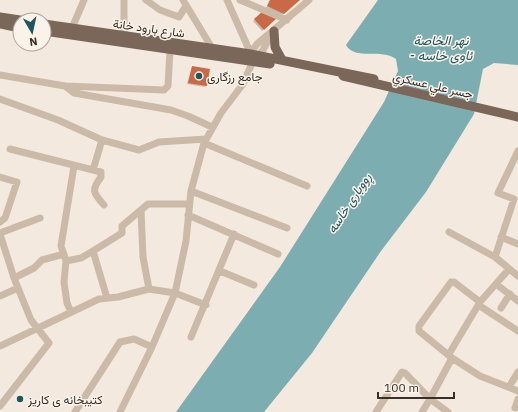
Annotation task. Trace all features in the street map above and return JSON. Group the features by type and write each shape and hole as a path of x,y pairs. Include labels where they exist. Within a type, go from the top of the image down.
{"main road":[{"path":"0,17 12,19"},
{"path":"0,24 12,26"},
{"name":"شارع بارود خانة","path":"52,25 124,37 212,48 227,54"},
{"name":"شارع بارود خانة","path":"52,32 170,50 252,57"},
{"path":"273,32 275,47 282,60"},
{"path":"252,57 282,60 343,74"},
{"path":"252,57 343,74"},
{"name":"جسر علي عسكري","path":"343,74 518,113"},
{"name":"جسر علي عسكري","path":"343,74 518,117"}],"street":[{"path":"72,28 84,0"},
{"path":"124,0 124,37"},
{"path":"146,0 160,10 179,17 185,3"},
{"path":"240,0 287,20"},
{"path":"120,412 152,347 175,293 186,241 188,204 205,141 212,127 240,90 257,44 287,20 308,0"},
{"path":"230,2 252,57"},
{"path":"185,3 212,48"},
{"path":"0,75 65,86 164,90 168,86 170,50"},
{"path":"65,86 74,93 177,111 212,127"},
{"path":"0,99 58,120 102,140 139,150 159,142 205,141 306,186"},
{"path":"518,113 518,122"},
{"path":"93,170 102,140"},
{"path":"10,149 101,172 102,174 95,185 94,190 96,196 104,205"},
{"path":"495,257 514,199 498,193 518,151"},
{"path":"70,312 64,282 65,258 61,246 74,166"},
{"path":"0,177 17,182 5,218 0,222"},
{"path":"191,191 287,228"},
{"path":"14,278 34,268 42,260 81,258 122,232 122,226 148,204 188,204"},
{"path":"141,210 142,247 149,289"},
{"path":"188,215 278,254"},
{"path":"0,406 49,343 31,320 14,278 0,234 40,218"},
{"path":"449,232 495,257 518,276"},
{"path":"191,337 206,305 234,234"},
{"path":"501,237 518,244"},
{"path":"93,251 107,298"},
{"path":"0,262 7,258"},
{"path":"422,412 430,399 450,356 480,304 509,268"},
{"path":"220,271 254,285"},
{"path":"518,331 480,304 454,282 451,282 419,326 420,331 450,356 480,376 518,391"},
{"path":"496,284 518,301"},
{"path":"0,296 18,288"},
{"path":"0,346 99,299 149,289 175,293 206,305"},
{"path":"501,308 510,294"},
{"path":"75,412 120,342 134,339 152,347"},
{"path":"376,412 402,372 405,373 430,399 448,412"},
{"path":"509,387 518,372"},
{"path":"515,410 518,398"}],"water":[{"name":"نهر الخاصة - ئاوی خاسە","path":"378,0 518,0 518,65 494,63 483,69 474,114 426,192 381,251 312,353 264,412 176,412 280,267 384,102 398,71 396,59 384,54 362,54 350,50 346,45"}],"building":[{"path":"270,0 300,0 284,14 267,6"},
{"path":"264,10 277,18 264,30 254,19"},
{"name":"جامع رزگاری","path":"192,66 210,69 207,86 188,83"}],"place":[{"name":"جامع رزگاری","path":"199,76"},
{"name":"كتيبخانه ى كاريز","path":"20,399"}],"water label":[{"name":"ڕووباری خاسە","path":"349,203"}]}
